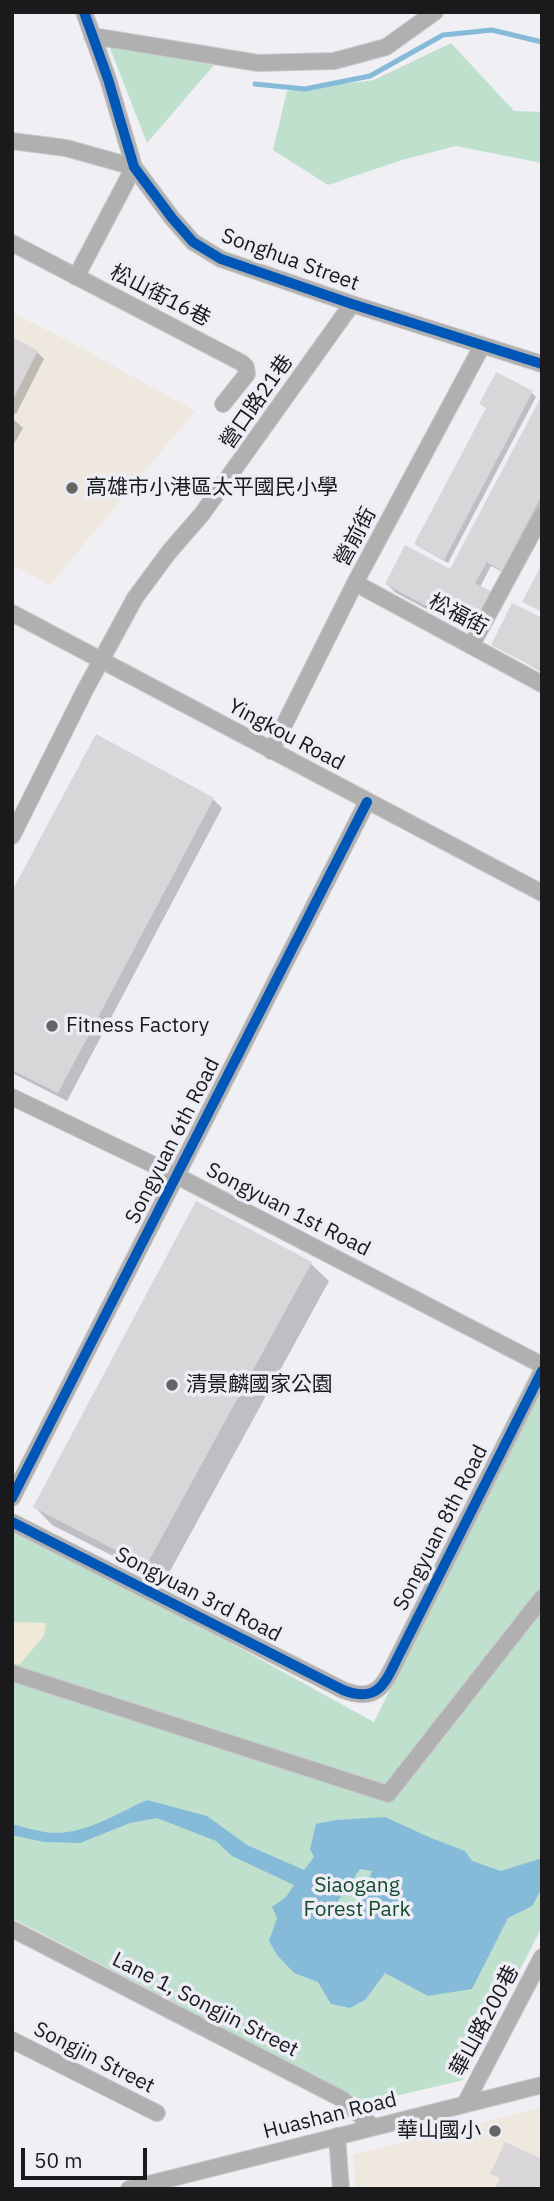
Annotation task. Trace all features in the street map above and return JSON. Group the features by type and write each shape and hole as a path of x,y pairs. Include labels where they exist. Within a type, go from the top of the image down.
{"street":[{"name":"Songhua Street","path":"84,12 108,79 134,167 193,242 220,259 542,364"},
{"path":"92,36 258,63 334,61 386,47 435,12"},
{"path":"12,141 66,148 134,167 76,276"},
{"name":"松山街16巷","path":"12,243 242,363 247,374 222,404"},
{"name":"營口路21巷","path":"12,836 135,598 169,552 202,514 352,304"},
{"name":"營前街","path":"271,751 355,583 482,346"},
{"path":"471,646 542,515"},
{"name":"松福街","path":"355,583 542,684"},
{"name":"Yingkou Road","path":"12,613 542,893"},
{"name":"Songyuan 6th Road","path":"12,1498 367,802"},
{"name":"Songyuan 1st Road","path":"12,1097 177,1176 542,1365"},
{"name":"Songyuan 8th Road","path":"368,1696 377,1692 396,1660 542,1371"},
{"name":"Songyuan 3rd Road","path":"12,1522 343,1690 368,1696"},
{"path":"12,1672 388,1794 542,1598"},
{"name":"Lane 1, Songjin Street","path":"12,1929 342,2099 373,2127"},
{"name":"華山路200巷","path":"465,2105 542,1958"},
{"name":"Songjin Street","path":"12,2040 157,2113"},
{"name":"Huashan Road","path":"129,2189 542,2085"},
{"path":"337,2136 341,2189"}],"shaded area":[{"name":"高雄市小港區太平國民小學","path":"12,313 195,411 50,585 12,564"},
{"name":"華山國小","path":"542,2107 542,2189 356,2189 353,2155"}],"green space":[{"path":"451,43 514,111 542,112 542,163 456,146 402,160 328,185 273,150 287,91 374,80"},
{"path":"110,48 214,65 147,143"},
{"name":"Siaogang Forest Park","path":"542,1381 542,1927 463,2080 367,2103 12,1918 12,1523 374,1722"}],"sand":[{"path":"12,1622 46,1623 44,1636 19,1665 12,1663"}],"water":[{"path":"147,1800 207,1816 247,1845 304,1870 314,1857 310,1849 316,1824 385,1817 465,1851 472,1861 501,1871 542,1858 542,1888 532,1906 508,1918 472,1989 428,1996 385,1973 365,2000 350,2008 331,2004 318,1982 294,1973 277,1955 269,1941 277,1918 272,1907 286,1897 294,1885 232,1856 216,1841 157,1818 130,1823 80,1843 44,1842 12,1835 12,1824 44,1832 71,1832 97,1824","holes":["360,1869 372,1871 366,1887 347,1912 340,1911 336,1904"]}],"building":[{"path":"12,337 38,351 12,401"},
{"path":"496,372 533,391 444,560 414,544 486,408 479,404"},
{"path":"542,395 542,495 504,572 487,562 475,583 494,593 474,631 385,584 405,545 450,569"},
{"path":"542,564 542,612 522,602"},
{"path":"512,603 542,618 542,671 491,645"},
{"path":"96,734 214,798 58,1093 12,1070 12,891"},
{"name":"清景麟國家公園","path":"196,1201 312,1262 146,1566 33,1507"},
{"path":"505,2142 542,2159 542,2189 495,2189 500,2178 490,2174"}],"waterway":[{"path":"255,84 305,89 370,76 443,35 492,30 542,42"}],"cycle path":[{"path":"84,12 108,79 134,167 193,242 221,259 542,364"},
{"path":"12,1498 367,802"},
{"path":"12,1522 343,1690 356,1694 374,1692 381,1687 391,1671 542,1371"}],"place":[{"name":"高雄市小港區太平國民小學","path":"72,488"},
{"name":"Fitness Factory","path":"52,1026"},
{"name":"清景麟國家公園","path":"172,1385"},
{"name":"華山國小","path":"495,2131"}]}
